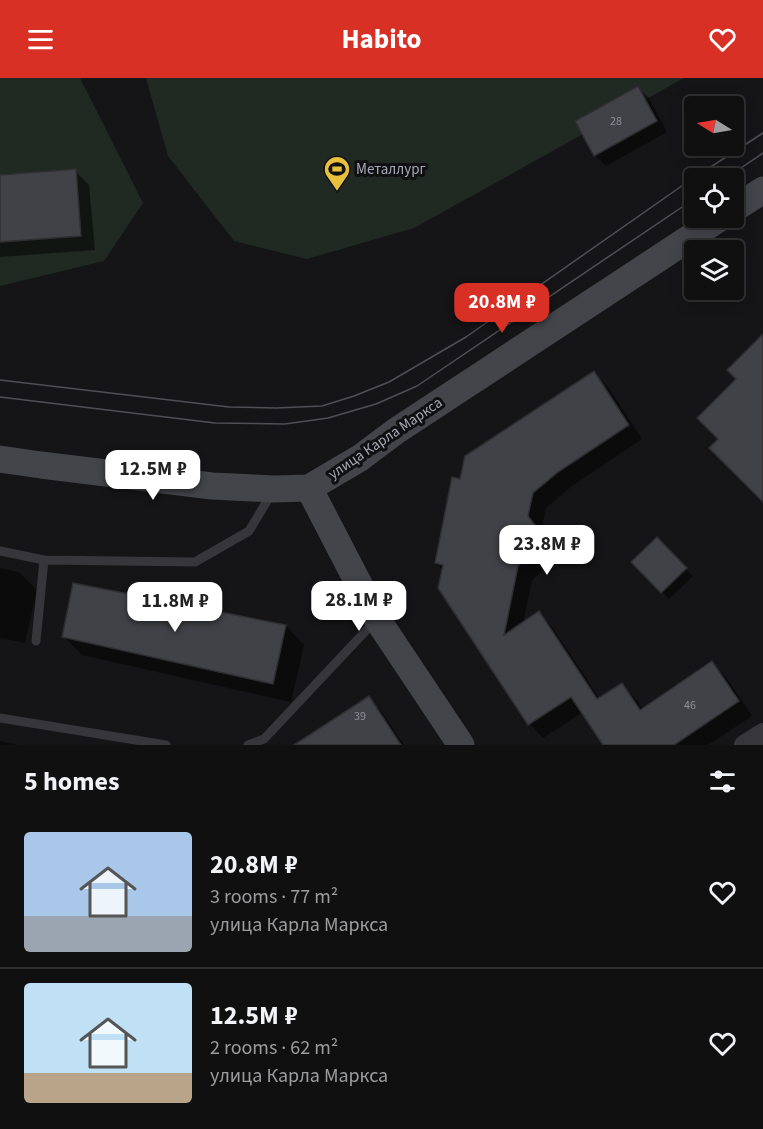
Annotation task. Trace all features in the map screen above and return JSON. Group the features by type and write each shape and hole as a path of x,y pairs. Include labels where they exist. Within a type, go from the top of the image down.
{"main road":[{"path":"744,202 763,190"},
{"name":"улица Карла Маркса","path":"0,459 212,486 309,488 360,458 439,402 705,228"},
{"path":"309,488 377,619 461,745"}],"street":[{"path":"744,745 763,733"}],"lane":[{"path":"0,551 44,560 195,562 249,531 274,489"},
{"path":"36,641 44,560"},
{"path":"248,745 264,739 377,619"},
{"path":"0,718 166,745"}],"shaded area":[{"path":"0,78 80,78 143,203 104,261 0,286"},
{"name":"Металлург","path":"146,78 684,78 414,228 307,259 234,241 168,156"}],"building":[{"path":"638,86 657,121 594,156 575,121"},
{"path":"76,169 81,236 0,242 0,175"},
{"path":"763,334 763,502 709,448 718,439 697,418 736,379 727,370"},
{"path":"594,371 629,425 558,472 533,493 528,516 547,541 518,566 504,635 539,611 597,699 622,683 640,710 712,661 739,701 674,745 603,745 571,697 528,725 438,588 443,565 435,563 452,477 460,479 465,456"},
{"path":"657,537 687,568 661,593 631,562"},
{"path":"73,583 286,625 273,684 62,637"},
{"path":"369,696 401,745 294,745"}],"tram line":[{"path":"0,380 229,407 322,406 354,396 389,382 466,337 686,183 763,133"},
{"path":"741,168 763,153"},
{"path":"0,397 215,423 285,424 328,418 376,404 417,386 684,206"}],"place":[{"name":"Металлург","path":"337,192"}]}
